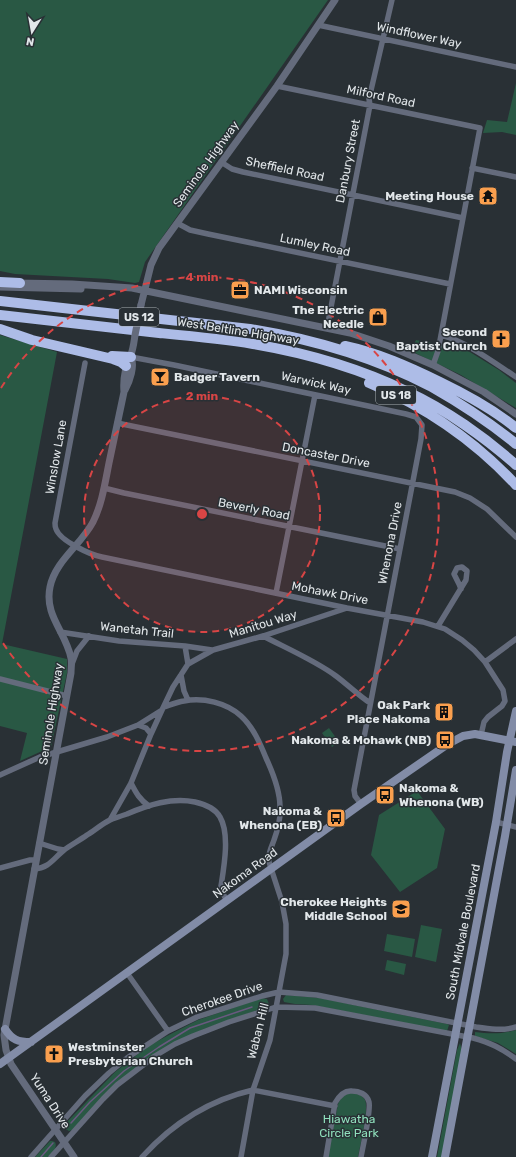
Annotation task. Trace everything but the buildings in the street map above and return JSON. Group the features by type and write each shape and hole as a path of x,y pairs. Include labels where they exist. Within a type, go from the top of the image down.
{"highway":[{"path":"0,281 20,283"},
{"name":"West Beltline Highway","path":"0,301 196,323 278,334 333,348 378,364 429,386 466,408 516,444"},
{"name":"West Beltline Highway","path":"0,315 254,344 305,355 368,375 410,392 459,421 496,448 516,465"},
{"path":"0,329 32,340 117,360 128,361"},
{"name":"US 18","path":"278,334 358,349 394,361 463,393 494,412 516,428"},
{"name":"US 18","path":"254,344 343,372 397,396 430,415 475,447 516,485"}],"main road":[{"name":"South Midvale Boulevard","path":"432,1157 496,822 513,742 516,711"},
{"name":"Nakoma Road","path":"0,1064 361,804 448,744 469,734 513,742"},
{"name":"South Midvale Boulevard","path":"445,1157 516,770"},
{"path":"5,1029 13,1039 31,1042"}],"street":[{"name":"Seminole Highway","path":"8,1057 4,1041 5,1029 72,666 69,651 52,615 49,597 50,587 58,568 93,522 102,500 124,392 124,381 128,361 154,257 277,86 335,0"},
{"name":"Danbury Street","path":"327,328 370,105 368,99 392,0"},
{"name":"Windflower Way","path":"318,25 516,67"},
{"name":"Milford Road","path":"277,86 480,128 472,168"},
{"name":"Sheffield Road","path":"221,162 232,169 243,172 463,218"},
{"path":"433,365 438,351 472,168 516,177"},
{"name":"Lumley Road","path":"177,223 190,230 450,284"},
{"path":"20,283 72,284 132,288 350,333 372,340 433,365 484,392 516,414"},
{"path":"0,287 82,289 97,286"},
{"path":"441,335 461,343 516,378"},
{"name":"Warwick Way","path":"128,361 174,365 406,414 416,417 422,425"},
{"name":"Winslow Lane","path":"76,546 59,534 55,528 55,523 85,363"},
{"path":"276,593 315,395"},
{"name":"Doncaster Drive","path":"117,423 455,492 470,498 487,509 516,537"},
{"name":"Whenona Drive","path":"361,804 354,790 421,439 422,425"},
{"name":"Beverly Road","path":"104,488 400,549"},
{"name":"Mohawk Drive","path":"76,546 86,552 102,557 423,622 445,629 474,650 485,662 502,687 505,701 502,706 484,722 481,735"},
{"path":"438,626 450,609 461,589"},
{"name":"Manitou Way","path":"163,709 173,687 188,664 213,650 263,636 348,608"},
{"name":"Wanetah Trail","path":"60,632 136,643 185,646 213,650"},
{"path":"72,666 78,651 89,636"},
{"path":"263,636 325,669 370,703"},
{"path":"485,662 516,640"},
{"path":"185,646 188,664"},
{"path":"181,675 184,691 188,700"},
{"path":"0,679 67,696"},
{"name":"Waban Hill","path":"163,709 188,700 212,702 230,708 241,716 246,721 260,744 274,777 280,805 280,823 269,853 269,862 282,902 286,924 286,954 270,1040 253,1090 242,1157"},
{"path":"1,775 40,757 107,737 138,724 163,709"},
{"path":"110,820 132,783 151,734 163,709"},
{"path":"138,724 146,728 151,734"},
{"path":"132,783 135,792 142,801 149,806"},
{"path":"34,869 42,868 48,865 64,850 110,820 149,806 174,800 187,800 207,806 217,812 224,826 224,863 221,890 227,901"},
{"path":"496,822 516,827"},
{"path":"40,843 64,850"},
{"path":"0,868 30,860 36,860"},
{"path":"127,973 168,1032"},
{"name":"Cherokee Drive","path":"31,1157 85,1096 127,1058 168,1032 197,1017 253,998 279,992 318,995 497,1030 516,1026"},
{"name":"Cherokee Drive","path":"51,1157 92,1110 112,1090 139,1067 155,1056 193,1036 229,1022 276,1007 298,1006 315,1008 467,1037 493,1044 508,1052 516,1059"},
{"name":"Yuma Drive","path":"8,1057 74,1157"},
{"path":"142,1157 174,1126 194,1113 228,1097 253,1090 335,1106"},
{"path":"326,1157 335,1106 339,1097 348,1091 357,1091 361,1093 369,1102 360,1157"}],"green space":[{"path":"0,0 328,0 145,262 139,282 135,283 108,279 15,274 0,271"},
{"path":"516,83 516,135 502,132 483,133 487,120 507,122"},
{"path":"0,335 57,352 2,644 67,659 67,673 51,747 20,761 27,733 0,726"},
{"path":"416,340 443,345 446,341 452,341 499,370 516,383 516,408 461,375 411,351"},
{"path":"329,728 339,742 332,747 322,733"},
{"path":"417,791 445,829 437,868 400,892 371,855 379,815"},
{"path":"421,925 442,929 436,962 415,957"},
{"path":"387,934 415,939 412,957 384,951"},
{"path":"387,960 406,964 404,975 385,970"},
{"path":"286,995 320,998 449,1025 447,1031 312,1005 284,1002 283,999"},
{"path":"262,998 267,999 269,1004 266,1007 204,1029 143,1063 72,1130 69,1131 64,1128 64,1125 115,1072 147,1047 198,1020"},
{"path":"516,1030 516,1054 498,1043 475,1036 475,1032 496,1033"},
{"path":"460,1043 462,1051 442,1157 437,1157 457,1050"},
{"name":"Hiawatha Circle Park","path":"349,1093 362,1096 366,1104 364,1128 358,1157 328,1157 338,1104 342,1097"},
{"path":"50,1141 55,1142 56,1146 48,1157 35,1157"}],"waterway":[{"path":"71,1123 90,1102 124,1071 159,1047 190,1028 252,1007"},
{"path":"41,1157 53,1143"}],"place":[{"name":"Meeting House","path":"488,196"},
{"name":"NAMI Wisconsin","path":"240,290"},
{"name":"The Electric Needle","path":"378,317"},
{"name":"Second Baptist Church","path":"501,339"},
{"name":"Badger Tavern","path":"160,377"},
{"name":"Oak Park Place Nakoma","path":"444,712"},
{"name":"Nakoma & Mohawk (NB)","path":"445,740"},
{"name":"Nakoma & Whenona (WB)","path":"385,795"},
{"name":"Nakoma & Whenona (EB)","path":"336,818"},
{"name":"Cherokee Heights Middle School","path":"401,909"},
{"name":"Westminster Presbyterian Church","path":"54,1054"}]}
